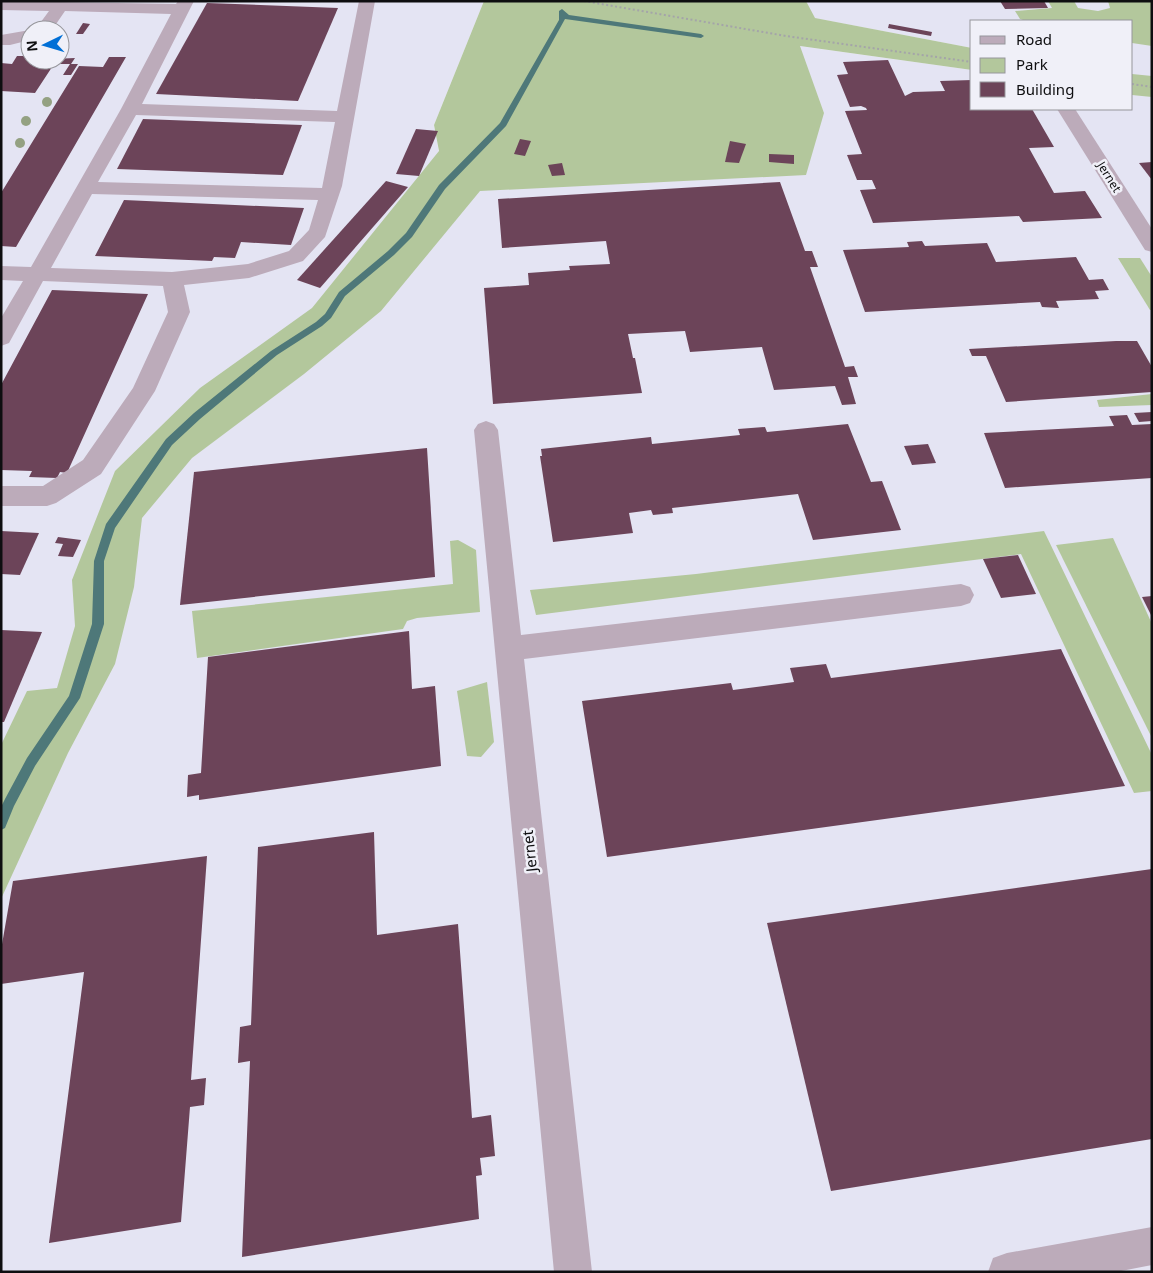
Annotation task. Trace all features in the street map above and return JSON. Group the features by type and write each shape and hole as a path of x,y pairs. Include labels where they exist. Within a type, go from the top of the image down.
{"street":[{"path":"1,273 172,279 249,271 296,256 318,232 330,194 367,1"},
{"path":"1,5 184,5 130,109 1,338"},
{"path":"50,20 61,6"},
{"path":"1,40 20,37"},
{"path":"130,109 344,117"},
{"name":"Jernet","path":"1067,110 1152,246"},
{"path":"85,188 330,194"},
{"path":"1,496 47,496 92,467 143,391 179,312 172,279"},
{"name":"Jernet","path":"486,430 573,1272"},
{"path":"509,649 961,595"},
{"path":"1007,1272 1100,1264 1152,1246"}],"path":[{"path":"584,1 786,36 970,62"},
{"path":"1133,84 1152,87"}],"shaded area":[{"path":"1,1 484,1 434,125 446,192 824,113 799,46 970,70 970,110 1133,110 1133,20 970,20 970,48 814,18 806,1 1152,1 1152,1272 1,1272"}],"green space":[{"path":"484,1 806,1 815,18 970,48 970,70 800,46 824,113 806,175 480,191 381,311 304,374 192,458 142,518 134,587 115,664 68,753 1,899 1,745 27,691 57,688 75,626 72,580 115,471 200,388 312,308 439,151 434,125"},
{"path":"1048,1 1074,1 1078,8 1098,11 1110,8 1108,1 1152,1 1152,46 1133,43 1133,20 1023,20 1020,19 1015,11 1052,8"},
{"path":"1133,74 1152,76 1152,97 1133,95"},
{"path":"1118,258 1140,258 1152,277 1152,310 1150,310"},
{"path":"1152,394 1152,405 1099,407 1097,400"},
{"path":"1044,531 1152,755 1152,791 1134,793 1021,554 536,615 530,590 696,574"},
{"path":"1113,538 1152,624 1152,738 1056,545"},
{"path":"458,540 476,550 480,612 417,618 407,621 403,629 197,658 192,611 453,584 450,541"},
{"path":"487,682 494,742 481,757 467,756 457,691"}],"building":[{"path":"1000,1 1044,1 1048,8 1005,9"},
{"path":"207,3 338,8 298,101 156,94"},
{"path":"83,23 90,24 83,34 76,34"},
{"path":"889,24 932,32 931,36 888,28"},
{"path":"17,56 20,56 20,70 50,70 35,93 1,91 1,63 12,64"},
{"path":"109,57 126,57 16,247 1,246 1,193 79,66 103,67"},
{"path":"70,58 75,58 71,64 78,64 71,75 63,75 66,70 70,70"},
{"path":"888,60 905,96 913,92 945,91 940,81 970,80 970,110 1033,110 1054,147 1029,148 1054,193 1085,191 1102,218 1023,222 1019,216 873,223 860,190 876,189 872,180 857,180 847,155 862,154 845,111 867,110 861,106 850,107 837,75 848,74 843,62"},
{"path":"143,119 302,125 283,175 117,169"},
{"path":"416,129 438,131 419,176 396,174"},
{"path":"520,139 531,141 525,156 514,154"},
{"path":"730,141 746,144 739,163 725,162"},
{"path":"769,154 794,155 794,164 769,162"},
{"path":"1152,162 1152,180 1139,163"},
{"path":"562,163 565,175 552,176 548,165"},
{"path":"386,181 408,187 320,288 297,280"},
{"path":"780,182 805,251 812,251 818,267 810,267 845,367 854,366 858,377 848,377 856,404 842,405 835,386 774,390 762,347 690,352 685,331 628,334 642,393 493,404 484,288 529,285 528,273 570,270 569,266 610,264 606,241 502,248 498,199"},
{"path":"124,200 304,208 291,245 241,242 235,258 214,257 212,261 95,256"},
{"path":"922,241 925,246 987,243 996,262 1076,257 1089,280 1103,279 1109,290 1095,291 1099,299 1056,301 1059,308 1042,307 1040,302 865,312 843,250 909,247 907,242"},
{"path":"52,290 148,294 67,473 60,472 57,478 29,477 32,471 1,470 1,385"},
{"path":"1137,341 1152,367 1152,392 1006,402 986,356 972,356 969,349"},
{"path":"1152,412 1152,421 1139,422 1134,413"},
{"path":"1127,415 1132,425 1152,424 1152,478 1005,488 984,433 1114,426 1109,416"},
{"path":"848,424 871,482 882,481 901,530 813,540 798,494 672,508 673,513 653,515 651,510 629,513 633,533 553,542 540,456 542,456 541,449 651,437 652,444 740,435 738,429 765,427 767,432"},
{"path":"928,444 936,463 912,465 904,446"},
{"path":"427,448 435,577 180,605 194,472"},
{"path":"1,531 39,533 20,575 1,574"},
{"path":"58,537 81,540 73,557 58,556 63,544 55,543"},
{"path":"1018,555 1036,594 1001,598 983,559"},
{"path":"1152,596 1152,617 1142,597"},
{"path":"1,630 42,632 4,722 1,722"},
{"path":"409,631 412,689 435,686 441,766 199,800 199,795 187,797 188,775 201,773 208,657"},
{"path":"1061,649 1125,786 607,857 582,701 731,683 733,690 794,682 790,668 826,664 831,678"},
{"path":"374,832 377,935 458,924 472,1118 491,1115 495,1156 480,1158 482,1175 476,1176 479,1219 242,1257 250,1061 238,1063 240,1027 251,1025 258,847"},
{"path":"207,856 191,1080 206,1078 204,1105 190,1107 181,1222 49,1243 84,972 1,984 1,950 13,881"},
{"path":"1152,869 1152,1139 831,1191 767,923"}],"waterway":[{"path":"1,824 9,803 31,762 74,698 98,624 99,561 110,527 169,442 197,416 274,353 319,324 328,316 342,294 391,253 409,235 442,187 503,124 562,20 562,11 567,17 701,36"}]}
